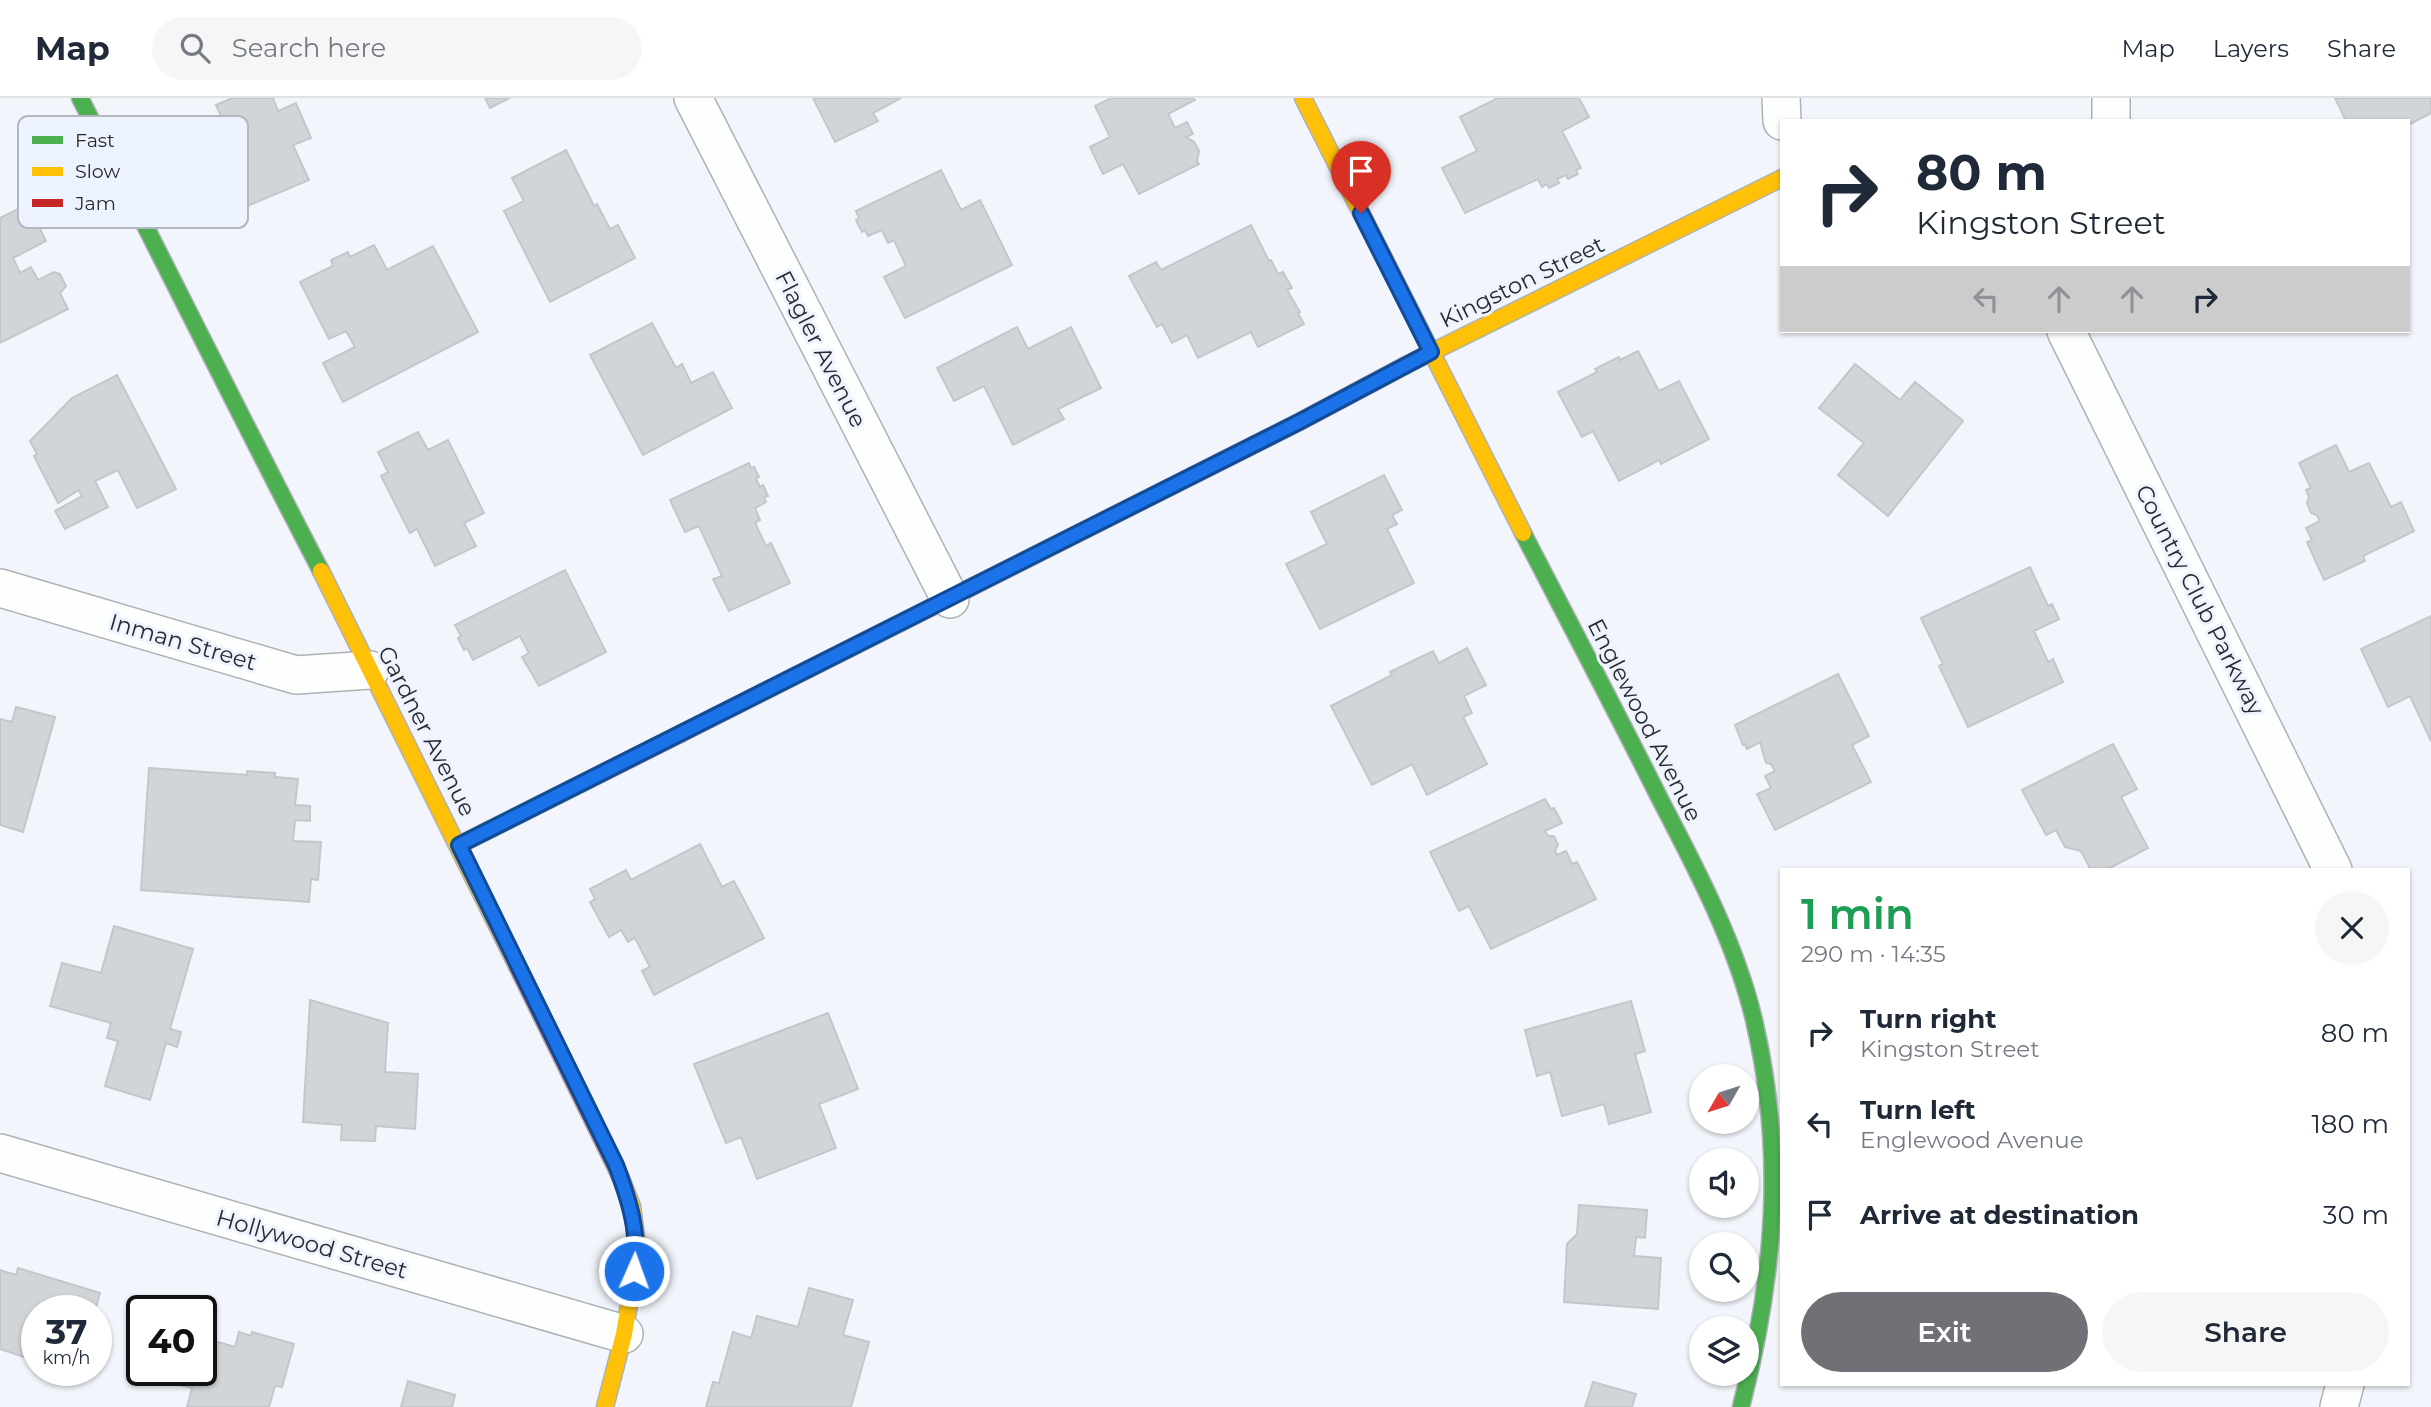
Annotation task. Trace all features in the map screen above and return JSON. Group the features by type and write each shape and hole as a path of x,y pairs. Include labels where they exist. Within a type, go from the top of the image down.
{"street":[{"name":"Gardner Avenue","path":"80,98 89,116"},
{"name":"Flagler Avenue","path":"693,98 950,599"},
{"name":"Englewood Avenue","path":"1303,98 1695,867 1743,978 1755,1021 1771,1108 1775,1151 1775,1215 1770,1276 1762,1323 1741,1407"},
{"path":"1781,98 1782,119"},
{"path":"2111,98 2111,119"},
{"name":"Kingston Street","path":"459,845 1299,422 1431,352 1780,179"},
{"name":"Gardner Avenue","path":"147,228 234,405 325,578 459,845 616,1165 632,1206 638,1251 624,1334 605,1407"},
{"name":"Country Club Parkway","path":"2067,333 2332,868"},
{"name":"Inman Street","path":"0,588 296,676 370,670"},
{"name":"Hollywood Street","path":"0,1153 624,1334"},
{"path":"2339,1407 2344,1386"}],"building":[{"path":"232,98 273,98 278,111 296,103 311,138 293,145 309,180 248,206 248,116 221,116 216,105"},
{"path":"485,98 510,98 490,108"},
{"path":"813,98 901,98 873,113 878,121 835,142"},
{"path":"1111,98 1193,98 1195,100 1168,114 1175,128 1187,122 1193,134 1186,137 1194,142 1199,151 1199,164 1139,194 1123,164 1103,174 1090,147 1110,137 1095,106"},
{"path":"1498,98 1579,98 1589,117 1562,131 1581,168 1576,170 1578,174 1568,179 1566,175 1557,179 1559,183 1549,188 1547,184 1542,187 1538,179 1465,213 1442,168 1477,151 1460,117"},
{"path":"2335,98 2431,98 2431,113 2410,124 2410,119 2345,119"},
{"path":"566,150 594,206 597,204 610,229 618,225 635,258 550,302 504,211 524,201 512,178"},
{"path":"941,170 961,210 980,200 1012,265 905,318 884,277 906,266 894,240 888,243 882,230 868,236 865,230 862,232 856,220 859,218 856,211"},
{"path":"18,209 18,228 40,228 46,241 13,258 20,273 31,267 38,280 54,272 60,274 66,286 60,293 68,309 0,343 0,218"},
{"path":"1251,225 1269,261 1271,260 1278,274 1283,272 1292,288 1287,290 1304,324 1258,347 1251,332 1198,358 1187,335 1172,343 1162,324 1157,327 1129,276 1156,262 1161,270"},
{"path":"374,245 387,270 433,246 478,332 343,402 323,363 355,347 346,331 329,339 300,282 333,266 331,260 348,252 350,257"},
{"path":"652,323 676,368 682,364 691,383 713,372 732,408 643,455 590,355"},
{"path":"1017,327 1028,349 1071,327 1101,388 1058,409 1064,419 1013,445 984,386 954,401 937,368"},
{"path":"1638,351 1659,391 1679,381 1709,439 1661,464 1659,460 1619,481 1593,431 1582,437 1558,392 1597,372 1595,369"},
{"path":"1855,364 1900,400 1915,382 1963,421 1888,516 1838,475 1864,443 1819,408"},
{"path":"117,375 176,489 137,508 118,470 95,481 108,507 65,529 55,511 82,496 79,490 58,503 34,456 37,454 30,441 72,398"},
{"path":"418,432 428,450 448,440 484,513 464,523 476,546 435,566 417,529 410,533 381,476 388,472 378,452"},
{"path":"2336,445 2349,472 2369,463 2391,507 2401,502 2414,531 2363,556 2365,561 2324,580 2307,542 2312,540 2306,528 2320,521 2317,515 2311,513 2307,503 2309,497 2306,490 2311,488 2299,463"},
{"path":"749,463 759,477 756,479 760,487 763,485 768,496 764,497 766,502 755,508 760,520 755,523 766,546 771,543 790,583 729,611 713,579 722,576 699,526 685,532 670,500"},
{"path":"1384,475 1402,510 1392,515 1397,524 1387,529 1414,583 1320,629 1286,564 1327,544 1311,512"},
{"path":"2030,567 2048,606 2052,604 2059,619 2034,631 2048,662 2053,659 2063,682 1968,727 1939,666 1943,664 1921,618"},
{"path":"565,570 606,652 539,686 522,657 529,653 520,636 473,660 467,648 464,650 455,625"},
{"path":"2431,616 2431,741 2410,696 2388,707 2361,649"},
{"path":"1467,648 1486,685 1464,696 1472,713 1463,717 1487,764 1427,795 1412,764 1372,785 1331,706 1433,651 1439,663"},
{"path":"1838,674 1869,736 1852,745 1871,782 1775,830 1757,794 1771,788 1765,776 1775,771 1771,764 1766,763 1760,742 1747,749 1735,725"},
{"path":"16,707 55,717 23,832 0,825 0,719 12,722"},
{"path":"2113,744 2137,789 2121,797 2148,848 2110,868 2090,868 2081,851 2065,847 2056,830 2046,835 2022,790"},
{"path":"149,768 247,775 247,771 275,773 275,777 298,779 295,805 310,806 310,821 295,820 293,841 321,842 318,880 311,879 309,902 141,890"},
{"path":"1545,799 1551,809 1554,808 1562,823 1545,831 1548,836 1554,836 1558,845 1555,850 1557,855 1566,851 1572,864 1577,862 1596,899 1491,949 1469,906 1459,911 1430,852"},
{"path":"700,844 722,887 734,881 764,938 654,995 642,971 650,967 635,938 628,942 621,930 609,937 590,902 595,899 590,889 626,870 631,880"},
{"path":"114,926 193,949 170,1029 181,1032 177,1047 166,1043 150,1100 105,1086 118,1041 107,1038 111,1023 50,1006 62,963 101,973"},
{"path":"310,1000 388,1023 385,1072 418,1074 415,1129 376,1126 375,1141 341,1140 342,1125 303,1122"},
{"path":"1631,1001 1645,1051 1635,1054 1651,1112 1609,1124 1604,1104 1562,1116 1550,1072 1537,1076 1525,1030"},
{"path":"828,1013 858,1089 819,1104 836,1148 757,1179 741,1137 726,1143 694,1064"},
{"path":"1579,1205 1647,1210 1645,1238 1636,1237 1634,1256 1661,1258 1658,1309 1564,1302 1567,1244 1577,1234"},
{"path":"18,1268 100,1293 21,1295 21,1356 0,1349 0,1270 16,1275"},
{"path":"809,1288 853,1300 843,1335 869,1342 851,1407 706,1407 713,1382 719,1383 733,1332 751,1338 757,1316 798,1327"},
{"path":"239,1332 251,1336 252,1332 294,1344 282,1387 275,1386 269,1407 187,1407 192,1388 185,1386 217,1386 217,1342 235,1347"},
{"path":"408,1381 455,1395 452,1407 401,1407"},
{"path":"1593,1382 1636,1394 1632,1407 1585,1407"}],"traffic: fast":[{"path":"80,98 89,116"},
{"path":"146,228 321,571"},
{"path":"680,734 1299,422 1406,365"},
{"path":"1523,533 1702,881 1737,963 1754,1020 1770,1118 1772,1214 1762,1310 1741,1407"}],"traffic: slow":[{"path":"1303,98 1523,533"},
{"path":"1406,365 1780,179"},
{"path":"321,571 517,966"},
{"path":"459,845 680,734"},
{"path":"605,1407 624,1334 638,1251 632,1206 620,1176"}],"traffic: jam":[{"path":"517,966 620,1176"}],"route":[{"path":"634,1271 638,1251 632,1206 616,1165 459,845 1299,422 1431,352 1361,213"}]}
